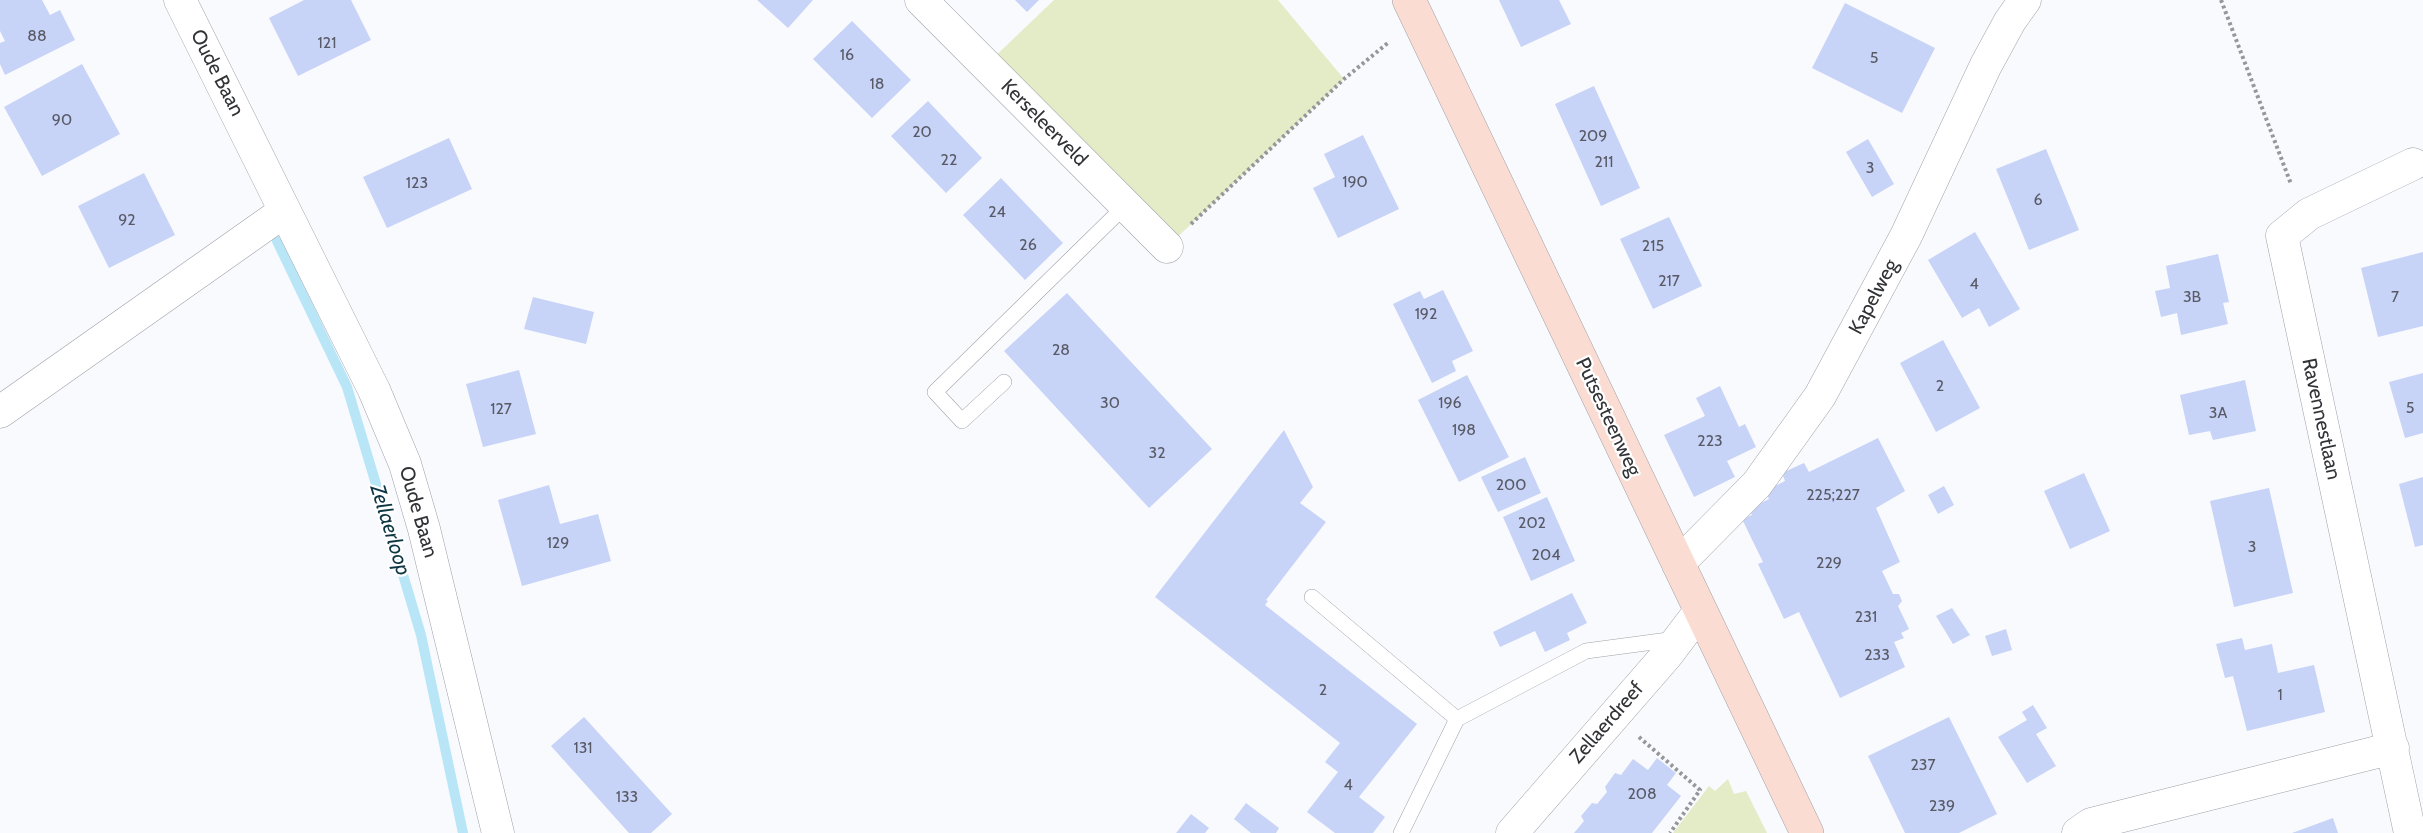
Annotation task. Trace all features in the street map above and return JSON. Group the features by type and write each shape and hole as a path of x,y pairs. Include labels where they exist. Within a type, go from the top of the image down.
{"main road":[{"name":"Putsesteenweg","path":"1414,10 1807,833"}],"street":[{"name":"Oude Baan","path":"180,0 374,390 405,464 424,529 498,833"},
{"name":"Kerseleerveld","path":"921,0 1167,247"},
{"name":"Kapelweg","path":"1678,564 1757,484 1820,396 1906,236 1986,65 2010,21 2025,0"},
{"name":"Ravennestlaan","path":"2410,833 2282,236 2304,218 2413,164"},
{"path":"0,412 285,211"},
{"name":"Zellaerdreef","path":"1512,833 1614,716 1700,611"},
{"path":"2078,833 2091,824 2393,748"}],"lane":[{"path":"1004,382 962,421 934,392 1126,205"},
{"path":"1312,597 1457,719"},
{"path":"1401,833 1457,719 1586,651 1679,639"}],"path":[{"path":"2221,0 2304,218"},
{"path":"1167,247 1414,10"},
{"path":"1614,716 1701,790 1670,833"}],"green space":[{"path":"1054,0 1278,0 1344,79 1167,247 986,65"},
{"path":"1728,779 1734,794 1746,791 1767,833 1673,833 1709,786 1715,791"}],"building":[{"path":"0,0 42,0 50,15 60,10 75,40 5,75 0,64 0,43 5,41 0,31"},
{"path":"304,0 351,0 371,40 298,76 269,18"},
{"path":"757,0 813,0 788,28"},
{"path":"1015,0 1039,0 1027,12"},
{"path":"1499,0 1559,0 1571,24 1521,47"},
{"path":"1845,3 1935,48 1902,113 1812,68"},
{"path":"852,21 911,80 872,118 813,59"},
{"path":"82,64 120,134 42,176 4,107"},
{"path":"1594,86 1640,188 1601,206 1555,104"},
{"path":"928,101 982,158 946,193 891,136"},
{"path":"1363,135 1399,209 1338,238 1313,188 1335,177 1324,154"},
{"path":"449,138 472,189 387,228 363,177"},
{"path":"1868,139 1894,184 1872,197 1846,152"},
{"path":"2046,149 2079,230 2029,250 1996,169"},
{"path":"144,173 175,235 109,268 78,206"},
{"path":"1001,178 1063,243 1025,280 963,215"},
{"path":"1669,217 1702,286 1653,309 1620,239"},
{"path":"1975,232 2020,309 1989,327 1979,308 1962,318 1928,260"},
{"path":"2423,252 2423,326 2378,337 2361,268"},
{"path":"2218,254 2229,302 2223,303 2228,324 2181,335 2177,313 2161,317 2155,291 2170,288 2166,266"},
{"path":"1443,290 1473,351 1452,361 1456,371 1432,383 1393,304 1420,291 1424,299"},
{"path":"1067,293 1212,449 1149,508 1004,351"},
{"path":"533,297 594,312 586,344 524,329"},
{"path":"1943,340 1980,408 1936,432 1900,363"},
{"path":"519,370 536,434 483,447 466,384"},
{"path":"2423,373 2423,433 2405,438 2389,382"},
{"path":"1467,375 1509,457 1459,482 1418,400"},
{"path":"2245,380 2256,431 2213,440 2210,431 2189,435 2180,395"},
{"path":"1720,386 1739,427 1745,424 1756,447 1727,461 1735,477 1694,497 1664,435 1705,416 1696,398"},
{"path":"1284,430 1313,487 1300,503 1326,522 1266,600 1268,601 1265,605 1417,724 1359,797 1385,817 1373,833 1335,833 1307,812 1338,772 1325,762 1340,743 1155,597"},
{"path":"1878,438 1905,491 1876,508 1900,562 1882,571 1893,594 1899,594 1902,601 1898,606 1909,629 1901,633 1904,638 1894,642 1905,667 1840,698 1799,612 1784,619 1758,564 1763,562 1742,519 1752,515 1749,509 1769,499 1765,491 1785,481 1782,473 1804,463 1809,472"},
{"path":"1525,457 1541,493 1498,512 1481,477"},
{"path":"2084,473 2110,531 2070,549 2044,491"},
{"path":"2423,477 2423,545 2415,547 2399,484"},
{"path":"549,485 560,524 598,514 611,561 522,586 498,500"},
{"path":"1944,486 1954,505 1938,514 1928,495"},
{"path":"2269,488 2293,593 2234,607 2210,501"},
{"path":"1547,497 1575,561 1531,581 1503,517"},
{"path":"1572,593 1587,623 1567,633 1570,640 1545,652 1535,631 1500,647 1493,632"},
{"path":"1952,608 1970,635 1953,644 1936,616"},
{"path":"2006,629 2012,650 1992,656 1985,636"},
{"path":"2242,638 2245,650 2272,644 2278,673 2314,665 2325,712 2247,731 2233,676 2225,678 2216,644"},
{"path":"2033,705 2047,728 2036,734 2056,766 2027,783 1998,737 2027,720 2022,712"},
{"path":"584,717 672,814 651,833 629,833 551,746"},
{"path":"1949,717 1997,814 1959,833 1905,833 1868,756"},
{"path":"1657,758 1676,773 1667,785 1681,796 1652,833 1574,833 1584,821 1581,816 1592,803 1597,804 1607,792 1605,787 1615,773 1621,775 1633,759 1648,770"},
{"path":"1246,803 1279,828 1276,833 1251,833 1234,819"},
{"path":"1191,814 1209,828 1205,833 1176,833"},
{"path":"2333,818 2338,833 2292,833"}],"waterway":[{"name":"Zellaerloop","path":"277,241 347,387 421,635 463,833"}]}
